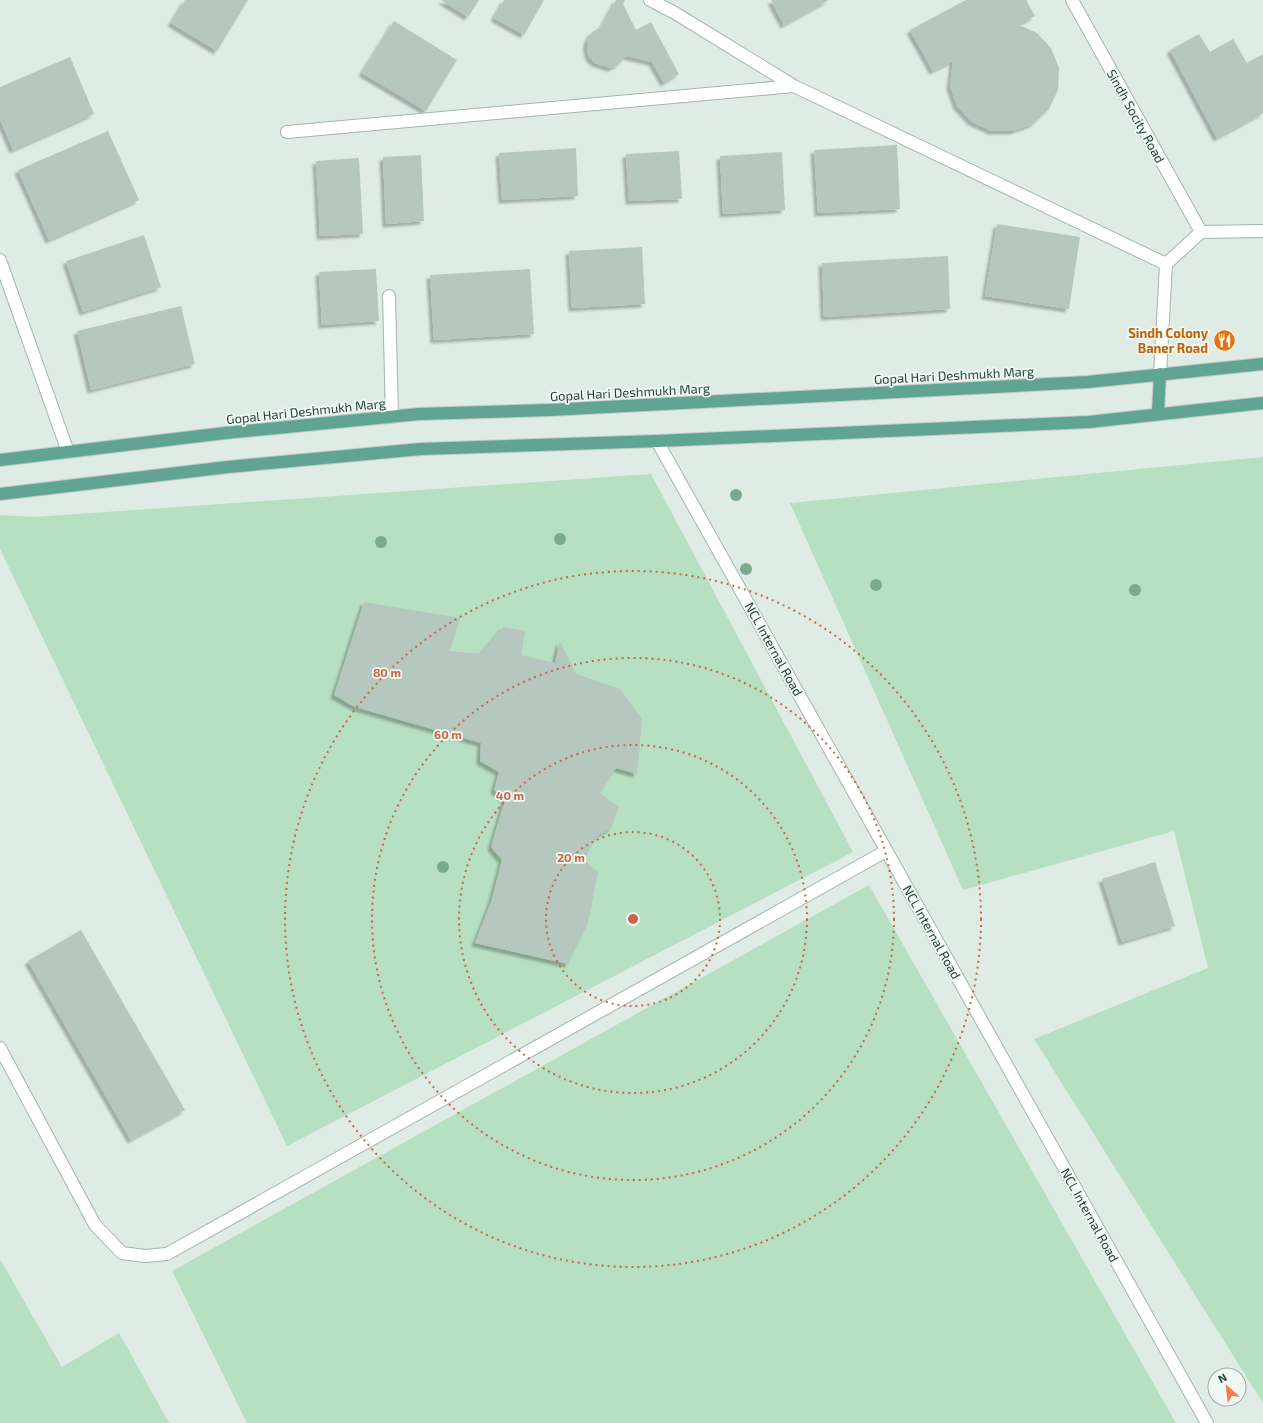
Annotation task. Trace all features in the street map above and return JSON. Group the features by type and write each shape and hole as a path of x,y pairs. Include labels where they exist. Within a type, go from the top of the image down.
{"main road":[{"name":"Gopal Hari Deshmukh Marg","path":"0,460 225,433 392,417 1088,382 1263,364"},
{"path":"1158,413 1160,374"},
{"path":"0,494 228,468 421,449 657,441 1089,422 1158,413 1263,403"}],"street":[{"path":"650,0 675,13 794,86 1166,264"},
{"path":"668,0 675,13"},
{"name":"Sindh Socity Road","path":"1072,0 1200,232"},
{"path":"287,132 794,86"},
{"path":"1160,374 1166,264 1200,232 1263,231"},
{"path":"0,260 68,452"},
{"path":"389,296 392,417"},
{"name":"NCL Internal Road","path":"657,441 1207,1423"},
{"path":"0,1048 95,1225 122,1253 145,1256 167,1254 886,851"}],"green space":[{"path":"1263,457 1263,1403 1247,1378 1247,1367 1240,1367 1034,1039 1208,968 1174,831 963,890 790,503"},
{"path":"651,474 853,852 287,1146 0,549 0,515 34,517"},
{"path":"869,885 1176,1423 247,1423 172,1271"},
{"path":"0,1259 62,1367 119,1333 169,1423 0,1423"}],"building":[{"path":"185,0 248,0 217,51 171,23"},
{"path":"441,0 479,0 468,17"},
{"path":"504,0 544,0 524,35 494,18"},
{"path":"616,0 625,0 623,4 636,30 651,22 679,74 664,83 652,62 626,56 618,65 611,68 595,63 589,57 587,41 591,33 602,26"},
{"path":"771,0 829,0 784,25"},
{"path":"966,0 1026,0 1035,16 1019,25 1037,33 1051,48 1059,68 1058,90 1049,109 1033,124 1013,131 992,131 972,122 957,106 950,86 953,61 933,71 910,30"},
{"path":"394,21 457,60 426,111 362,73"},
{"path":"1199,34 1210,52 1233,39 1247,63 1263,54 1263,113 1217,138 1170,50"},
{"path":"70,57 94,114 13,150 0,119 0,87"},
{"path":"108,131 139,200 49,240 18,170"},
{"path":"897,145 900,209 818,213 814,150"},
{"path":"576,148 578,196 502,200 499,153"},
{"path":"679,151 682,199 629,201 626,154"},
{"path":"782,152 785,210 723,214 720,156"},
{"path":"421,155 424,221 386,224 383,157"},
{"path":"359,158 363,234 320,236 316,161"},
{"path":"997,224 1080,237 1069,309 985,296"},
{"path":"144,235 161,287 83,312 66,261"},
{"path":"642,247 645,304 572,308 569,251"},
{"path":"948,256 950,309 824,317 822,263"},
{"path":"376,269 379,321 322,325 319,272"},
{"path":"530,269 534,334 434,340 430,275"},
{"path":"181,306 195,364 91,390 77,331"},
{"path":"364,602 460,618 450,651 481,654 503,627 525,631 521,655 555,663 560,641 576,674 620,689 642,719 637,774 616,768 600,793 619,807 611,828 596,837 584,860 598,872 588,923 568,964 475,943 491,902 502,860 491,847 505,799 494,790 499,772 480,761 481,743 355,707 334,695"},
{"path":"1155,862 1175,926 1122,942 1102,879"},
{"path":"81,930 185,1110 131,1140 28,961"}],"place":[{"name":"Sindh Colony Baner Road","path":"1224,340"}]}
